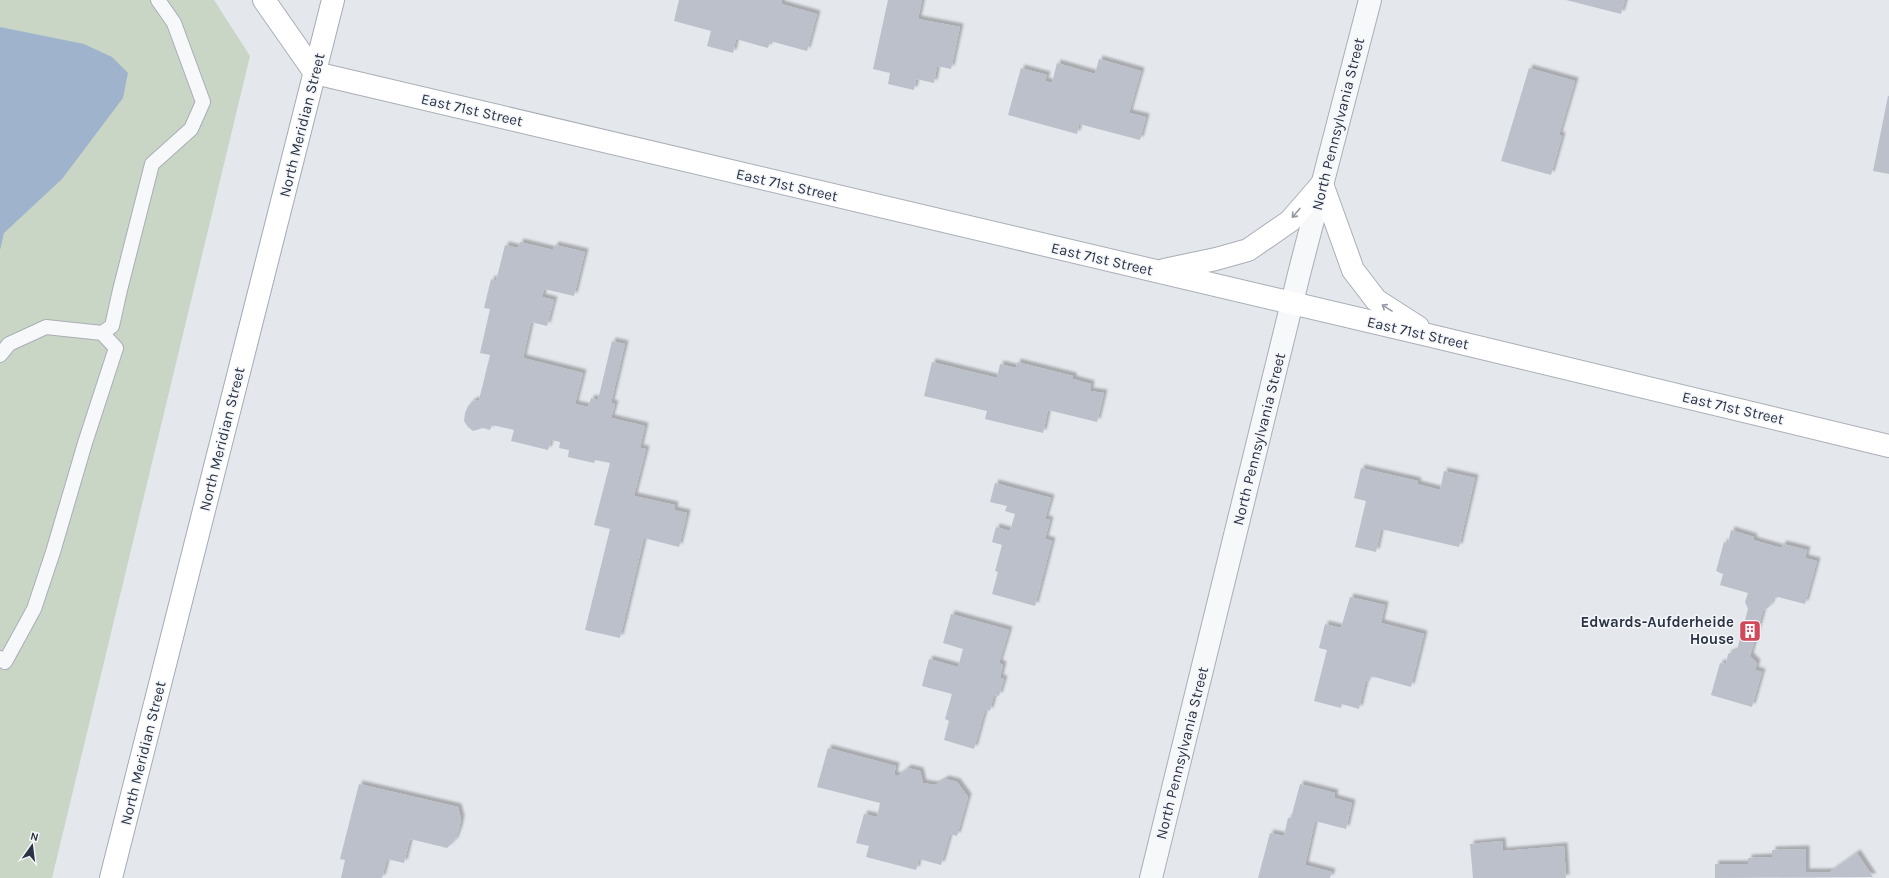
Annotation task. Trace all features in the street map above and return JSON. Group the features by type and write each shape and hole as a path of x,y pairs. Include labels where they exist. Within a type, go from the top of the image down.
{"main road":[{"path":"264,0 315,73"},
{"name":"North Meridian Street","path":"111,878 334,0"},
{"name":"East 71st Street","path":"315,73 1432,336 1889,446"},
{"path":"1156,272 1216,259 1248,250 1290,221 1322,184 1353,270 1376,300 1432,336"}],"street":[{"name":"North Pennsylvania Street","path":"1151,878 1292,304 1370,0"}],"lane":[{"path":"102,333 112,326 152,164 191,129 202,102 174,23 158,0"},
{"path":"0,355 9,344 46,327 102,333 116,348 54,552 34,609 5,662 0,658"}],"green space":[{"path":"0,0 214,0 250,56 52,878 0,878"}],"water":[{"path":"0,27 84,44 112,57 128,73 123,98 62,179 4,233 0,250"}],"building":[{"path":"679,0 782,0 781,4 817,14 807,51 770,41 768,48 736,39 733,53 707,46 711,31 674,21"},
{"path":"888,0 922,0 918,19 960,27 951,69 937,66 934,83 916,79 914,90 888,84 890,73 873,69"},
{"path":"1566,0 1625,0 1621,14"},
{"path":"1099,59 1141,71 1129,113 1146,117 1140,140 1079,124 1077,134 1008,115 1021,68 1047,75 1045,81 1052,83 1057,63 1095,74"},
{"path":"1529,68 1575,81 1559,135 1562,136 1551,175 1501,161"},
{"path":"1889,96 1889,174 1873,171"},
{"path":"520,242 553,250 555,245 585,252 574,296 544,289 542,297 554,300 547,326 531,322 523,358 583,373 575,404 588,407 591,398 598,400 612,341 625,344 611,403 615,404 611,418 645,426 640,448 646,449 634,496 675,505 674,510 687,513 679,547 644,538 620,638 585,630 610,529 594,525 610,463 595,460 594,463 568,457 569,450 559,448 560,442 551,440 548,450 511,441 514,430 492,425 490,430 483,428 473,431 464,421 468,406 473,401 479,400 490,355 480,353 490,309 484,308 491,279 496,281 505,245 518,248"},
{"path":"932,362 997,378 1000,364 1016,368 1017,362 1073,376 1073,379 1091,384 1090,391 1104,393 1097,422 1048,410 1043,433 985,419 987,411 924,396"},
{"path":"1361,468 1418,481 1417,484 1440,490 1444,471 1475,478 1459,547 1381,529 1376,552 1355,547 1366,501 1354,498"},
{"path":"995,483 1051,498 1045,519 1050,520 1045,539 1052,541 1035,606 992,594 998,572 995,571 1002,545 992,542 996,527 1010,531 1015,514 1005,511 1007,506 990,502"},
{"name":"Edwards-Aufderheide House","path":"1731,530 1754,537 1753,540 1781,548 1783,544 1807,550 1805,558 1817,561 1805,604 1778,597 1773,599 1770,606 1763,611 1750,656 1757,663 1755,670 1762,672 1752,707 1711,695 1720,663 1726,664 1728,654 1737,650 1748,609 1745,602 1748,593 1720,585 1723,574 1716,571 1724,542 1728,544"},
{"path":"1350,597 1385,605 1381,623 1424,634 1411,687 1371,676 1370,681 1366,680 1359,709 1342,704 1341,708 1314,701 1327,650 1319,648 1325,624 1341,628"},
{"path":"951,614 1009,630 999,663 1003,665 1000,678 1004,679 999,696 994,695 990,711 985,710 974,749 944,740 949,721 945,719 952,694 922,686 929,659 958,667 963,649 943,643"},
{"path":"828,748 896,766 894,775 898,776 908,768 920,771 923,783 935,785 946,779 957,782 968,797 957,836 950,834 941,865 919,859 916,870 866,857 869,846 856,843 864,814 877,817 880,803 817,787"},
{"path":"359,784 458,807 461,819 455,840 447,848 410,839 404,863 387,859 382,878 341,878 345,860 340,859"},
{"path":"1300,784 1335,793 1334,798 1352,803 1346,829 1315,821 1305,865 1332,872 1330,878 1258,878 1270,833 1284,836 1288,818 1291,818"},
{"path":"1502,841 1503,851 1564,846 1566,878 1473,878 1470,844"},
{"path":"1806,849 1806,872 1830,872 1857,853 1873,877 1715,878 1715,864 1748,864 1748,858 1772,857 1772,850"}],"place":[{"name":"Edwards-Aufderheide House","path":"1750,631"}]}
